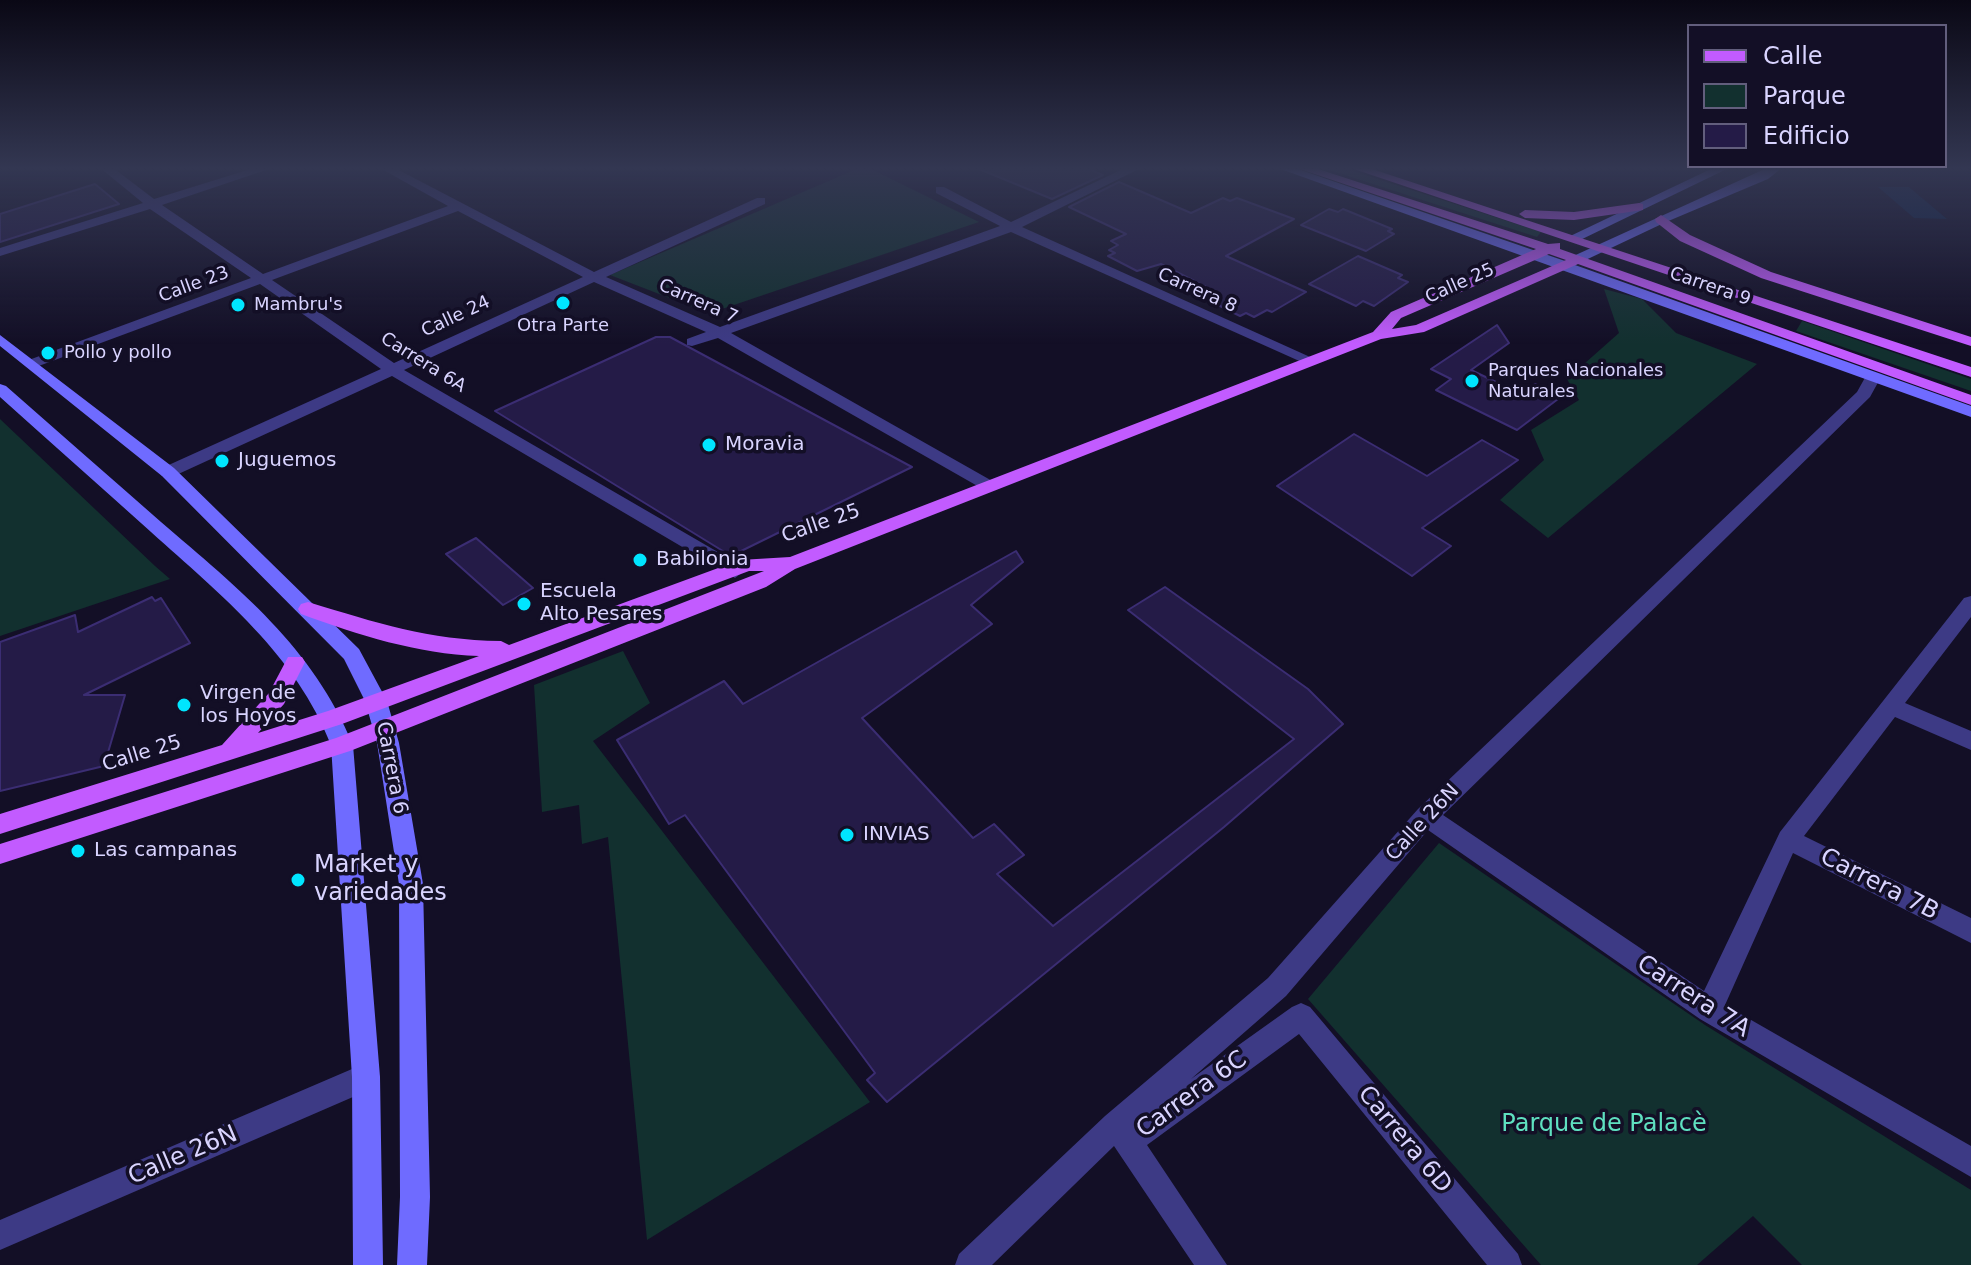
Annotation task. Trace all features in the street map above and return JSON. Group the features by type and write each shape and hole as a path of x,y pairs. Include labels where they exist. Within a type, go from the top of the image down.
{"main road":[{"path":"1451,226 1508,246"},
{"path":"1473,226 1522,255 1536,255"},
{"path":"1475,226 1536,255 1569,263 1971,412"},
{"name":"Carrera 9","path":"1532,226 1971,372"},
{"name":"Calle 25","path":"1378,335 1396,315 1599,226"},
{"name":"Calle 25","path":"0,824 334,718 747,565 792,563 1378,335 1419,329 1646,226"},
{"path":"1670,226 1685,238 1766,275 1971,342"},
{"name":"Carrera 9","path":"1569,263 1971,400"},
{"name":"Carrera 6","path":"0,339 168,472 352,654 376,701 385,727 411,884 415,1197 412,1265"},
{"path":"0,389 250,611 295,662 334,718 342,745 366,1077 368,1265"},
{"path":"0,854 342,745 759,582 792,563"},
{"path":"308,609 390,638 429,646 517,649"},
{"path":"224,753 270,707 295,662"}],"street":[{"path":"0,252 82,226"},
{"name":"Carrera 6A","path":"184,226 392,369 735,571"},
{"name":"Calle 23","path":"31,364 405,226"},
{"name":"Carrera 7","path":"497,226 591,276 717,331 988,486"},
{"name":"Calle 24","path":"168,472 704,226"},
{"path":"692,342 1011,227"},
{"name":"Carrera 8","path":"1011,227 1311,361"},
{"name":"Calle 26N","path":"970,1265 1115,1126 1277,987 1426,816 1864,394 1873,377"},
{"path":"1709,1010 1788,839 1971,603"},
{"path":"1889,705 1971,741"},
{"name":"Carrera 7A","path":"1426,816 1709,1010 1971,1162"},
{"name":"Carrera 7B","path":"1788,839 1971,931"},
{"name":"Carrera 6C","path":"1212,1265 1127,1142 1301,1016"},
{"name":"Carrera 6D","path":"1301,1016 1507,1265"},
{"name":"Calle 26N","path":"0,1235 366,1077"}],"green space":[{"path":"724,226 967,226 722,309 698,309 610,275"},
{"path":"1503,226 1523,226 1541,232 1537,237"},
{"path":"1604,289 1642,299 1676,333 1757,364 1548,538 1500,500 1544,460 1531,430 1579,400 1567,379 1619,333"},
{"path":"1802,321 1971,379 1971,391 1796,331"},
{"path":"0,419 155,566 170,579 0,636"},
{"path":"623,651 650,703 593,741 870,1102 647,1240 608,837 582,844 579,805 542,812 534,685"},
{"name":"Parque de Palacè","path":"1439,843 1705,1025 1971,1190 1971,1265 1802,1265 1753,1216 1697,1265 1541,1265 1308,999"}],"building":[{"path":"0,226 50,226 0,242"},
{"path":"1109,226 1281,226 1226,256 1306,292 1272,312 1267,310 1254,317 1246,313 1240,316 1204,295 1212,290 1161,264 1137,271 1108,256 1115,253 1109,250 1118,245 1111,241 1126,234"},
{"path":"1304,226 1385,226 1392,229 1388,231 1394,234 1366,251"},
{"path":"1358,256 1402,275 1398,278 1408,282 1374,306 1363,301 1356,306 1309,284"},
{"name":"Parques Nacionales Naturales","path":"1497,325 1509,343 1471,370 1521,394 1535,384 1562,396 1517,430 1436,390 1451,379 1431,369"},
{"name":"Moravia","path":"656,337 670,337 912,467 731,556 495,411"},
{"path":"1354,434 1427,476 1482,440 1518,460 1422,528 1451,546 1412,576 1277,486"},
{"path":"476,538 533,588 503,605 446,554"},
{"name":"INVIAS","path":"1016,551 1023,562 971,605 992,624 862,718 973,838 994,824 1024,855 997,874 1053,926 1294,739 1128,610 1165,587 1308,689 1343,724 1224,827 887,1102 867,1080 875,1073 685,815 669,824 617,740 724,681 743,704"},
{"path":"152,597 155,601 161,598 190,643 84,695 125,695 104,766 0,791 0,642 75,615 78,632"}],"place":[{"name":"Otra Parte","path":"563,303"},
{"name":"Mambru's","path":"238,305"},
{"name":"Pollo y pollo","path":"48,353"},
{"name":"Parques Nacionales Naturales","path":"1472,381"},
{"name":"Moravia","path":"709,445"},
{"name":"Juguemos","path":"222,461"},
{"name":"Babilonia","path":"640,560"},
{"name":"Escuela Alto Pesares","path":"524,604"},
{"name":"Virgen de los Hoyos","path":"184,705"},
{"name":"INVIAS","path":"847,835"},
{"name":"Las campanas","path":"78,851"},
{"name":"Market y variedades","path":"298,880"}]}
